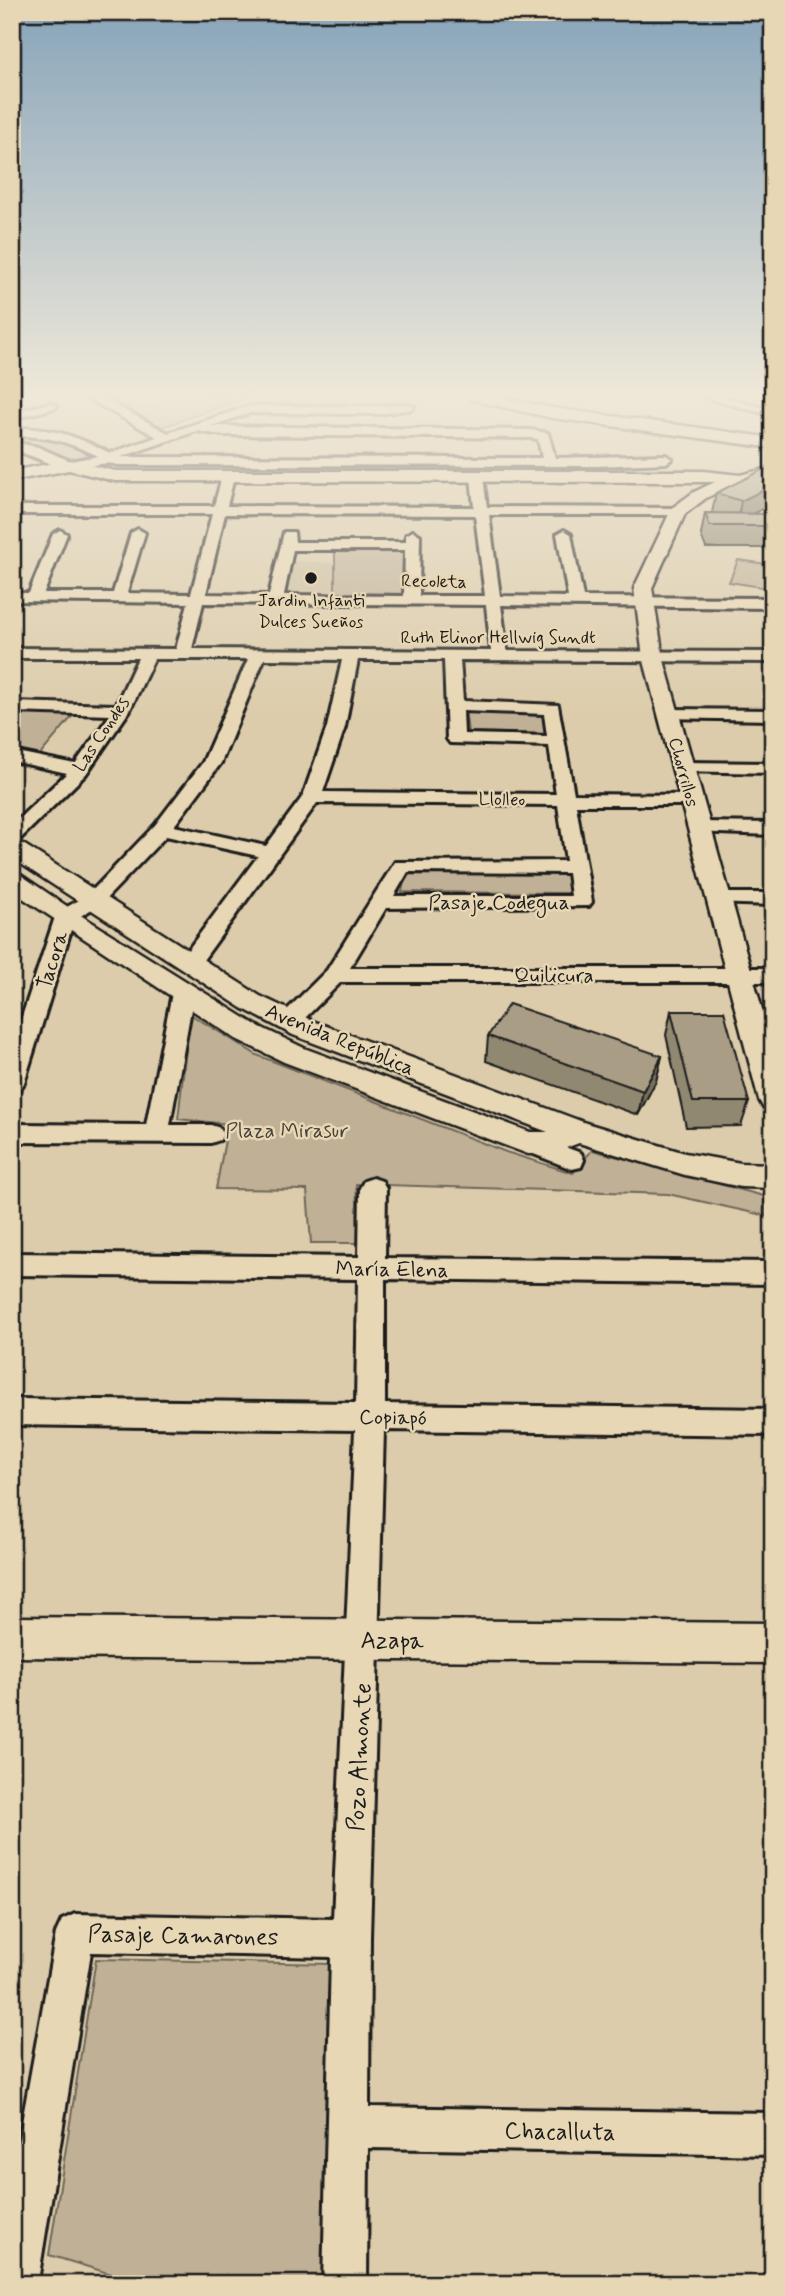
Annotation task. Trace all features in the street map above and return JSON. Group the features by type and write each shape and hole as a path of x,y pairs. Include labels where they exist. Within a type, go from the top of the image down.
{"street":[{"path":"183,654 220,504"},
{"path":"480,504 500,656"},
{"path":"12,510 678,511 687,504"},
{"name":"Chorrillos","path":"678,511 643,588 653,657 718,899 769,1069 773,1100"},
{"path":"119,597 138,533"},
{"path":"35,597 60,534"},
{"path":"564,534 576,601"},
{"path":"276,598 288,540 413,541 411,600"},
{"name":"Recoleta","path":"12,597 773,603"},
{"name":"Ruth Elinor Hellwig Sundt","path":"12,653 773,657"},
{"name":"Las Condes","path":"12,836 80,770 122,710 148,654"},
{"path":"65,917 95,899 162,829 212,763 258,655"},
{"path":"190,962 312,797 336,727 351,655"},
{"path":"452,656 456,739 556,741"},
{"name":"Pasaje Codegua","path":"382,902 582,902 552,709 455,705"},
{"path":"12,707 122,710"},
{"path":"668,714 773,715"},
{"path":"12,756 80,770"},
{"path":"683,767 773,768"},
{"name":"Llolleo","path":"312,797 692,801"},
{"path":"699,828 773,828"},
{"path":"162,829 271,853"},
{"name":"Avenida República","path":"12,847 251,1002 289,1021 428,1075 574,1145"},
{"name":"Pasaje Codegua","path":"289,1021 335,975 402,866 577,867"},
{"name":"Avenida República","path":"12,880 208,1010 268,1042 401,1095 522,1140 574,1145 741,1175 773,1176"},
{"path":"718,899 773,900"},
{"name":"Tacora","path":"12,1083 65,917"},
{"name":"Quilicura","path":"335,975 773,975"},
{"path":"156,1134 183,993"},
{"path":"401,1095 428,1075"},
{"path":"12,1133 211,1134"},
{"name":"Pozo Almonte","path":"345,2284 351,1938 365,1640 373,1188"},
{"name":"María Elena","path":"12,1264 773,1273"},
{"name":"Copiapó","path":"12,1412 773,1422"},
{"name":"Azapa","path":"12,1637 773,1643"},
{"name":"Pasaje Camarones","path":"16,2281 75,1933 351,1938"},
{"name":"Chacalluta","path":"348,2127 773,2134"}],"shaded area":[{"name":"Jardin Infanti Dulces Sueños","path":"289,561 335,563 334,593 285,593"}],"green space":[{"path":"335,549 406,549 409,594 335,593"},
{"path":"738,560 773,565 773,576 768,588 729,582"},
{"path":"465,710 544,712 548,734 468,732"},
{"path":"14,711 76,712 40,755 12,750"},
{"path":"406,870 566,873 571,893 402,892"},
{"name":"Plaza Mirasur","path":"190,1014 257,1055 506,1152 573,1173 592,1150 764,1196 767,1216 668,1194 356,1184 359,1243 311,1243 307,1190 216,1189 228,1124 178,1119"},
{"path":"96,1959 334,1964 326,2284 144,2284 49,2255"}],"building":[{"path":"705,513 773,514 773,526 710,526"},
{"path":"509,1004 662,1056 643,1091 488,1036"},
{"path":"671,1011 724,1011 749,1102 693,1102"}],"place":[{"name":"Jardin Infanti Dulces Sueños","path":"311,578"}]}
